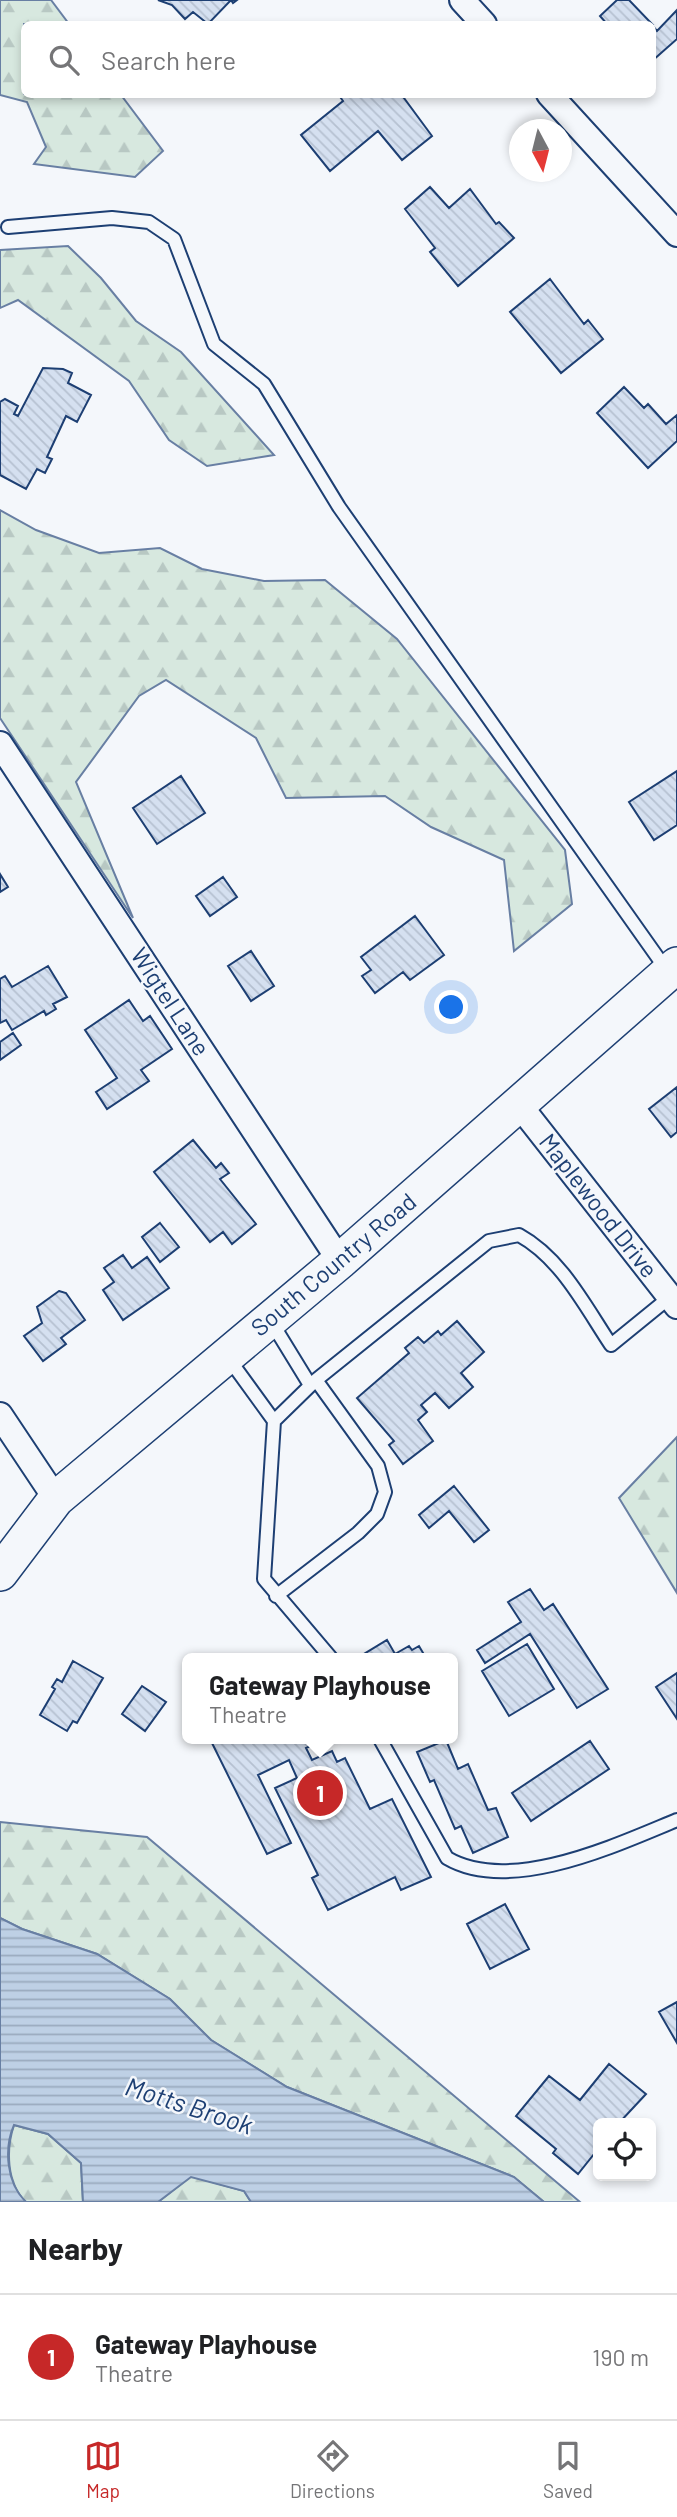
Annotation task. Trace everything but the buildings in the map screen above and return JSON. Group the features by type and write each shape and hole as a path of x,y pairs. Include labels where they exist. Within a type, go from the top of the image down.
{"main road":[{"name":"South Country Road","path":"0,1573 56,1499 340,1261 520,1106 673,969"}],"street":[{"path":"462,0 481,21"},
{"path":"553,98 677,234"},
{"name":"Wigtel Lane","path":"0,744 340,1261"},
{"name":"Maplewood Drive","path":"520,1106 673,1301"},
{"path":"0,1415 56,1499"}],"lane":[{"path":"8,228 112,218 149,222 174,239 214,344 264,384 339,507 673,969"},
{"path":"274,1421 313,1382 489,1241 519,1235 539,1246 573,1287 611,1345 673,1301"},
{"path":"271,1320 313,1382 378,1466 385,1492 377,1514 358,1533 276,1595"},
{"path":"227,1356 274,1421 264,1579 327,1653"},
{"path":"383,1744 447,1858 464,1868 502,1871 542,1867 578,1857 677,1820"}],"green space":[{"path":"0,0 51,0 67,21 21,21 21,98 123,98 163,151 135,177 34,164 46,147 27,102 0,95"},
{"path":"68,246 101,278 136,321 181,352 274,455 207,466 169,440 129,381 18,300 0,308 0,250"},
{"path":"0,510 36,530 99,553 160,548 202,569 264,581 325,580 397,639 565,850 572,904 514,951 504,860 431,827 385,796 286,798 256,738 166,680 139,696 76,782 133,918 0,718"},
{"path":"677,1437 677,1593 619,1498"},
{"path":"0,1822 147,1837 580,2202 544,2202 514,2177 287,2087 211,2040 170,1999 97,1954 22,1929 0,1918"},
{"path":"14,2125 48,2134 81,2163 83,2202 26,2202 11,2176 9,2155"},
{"path":"191,2176 244,2191 251,2202 158,2202"}],"water":[{"name":"Motts Brook","path":"0,1918 22,1929 97,1954 170,1999 211,2040 287,2087 514,2177 544,2202 251,2202 244,2191 191,2177 158,2202 83,2202 81,2163 48,2134 14,2125 9,2144 9,2165 14,2185 26,2202 0,2202"}],"place":[{"name":"Gateway Playhouse","path":"320,1793"}]}
